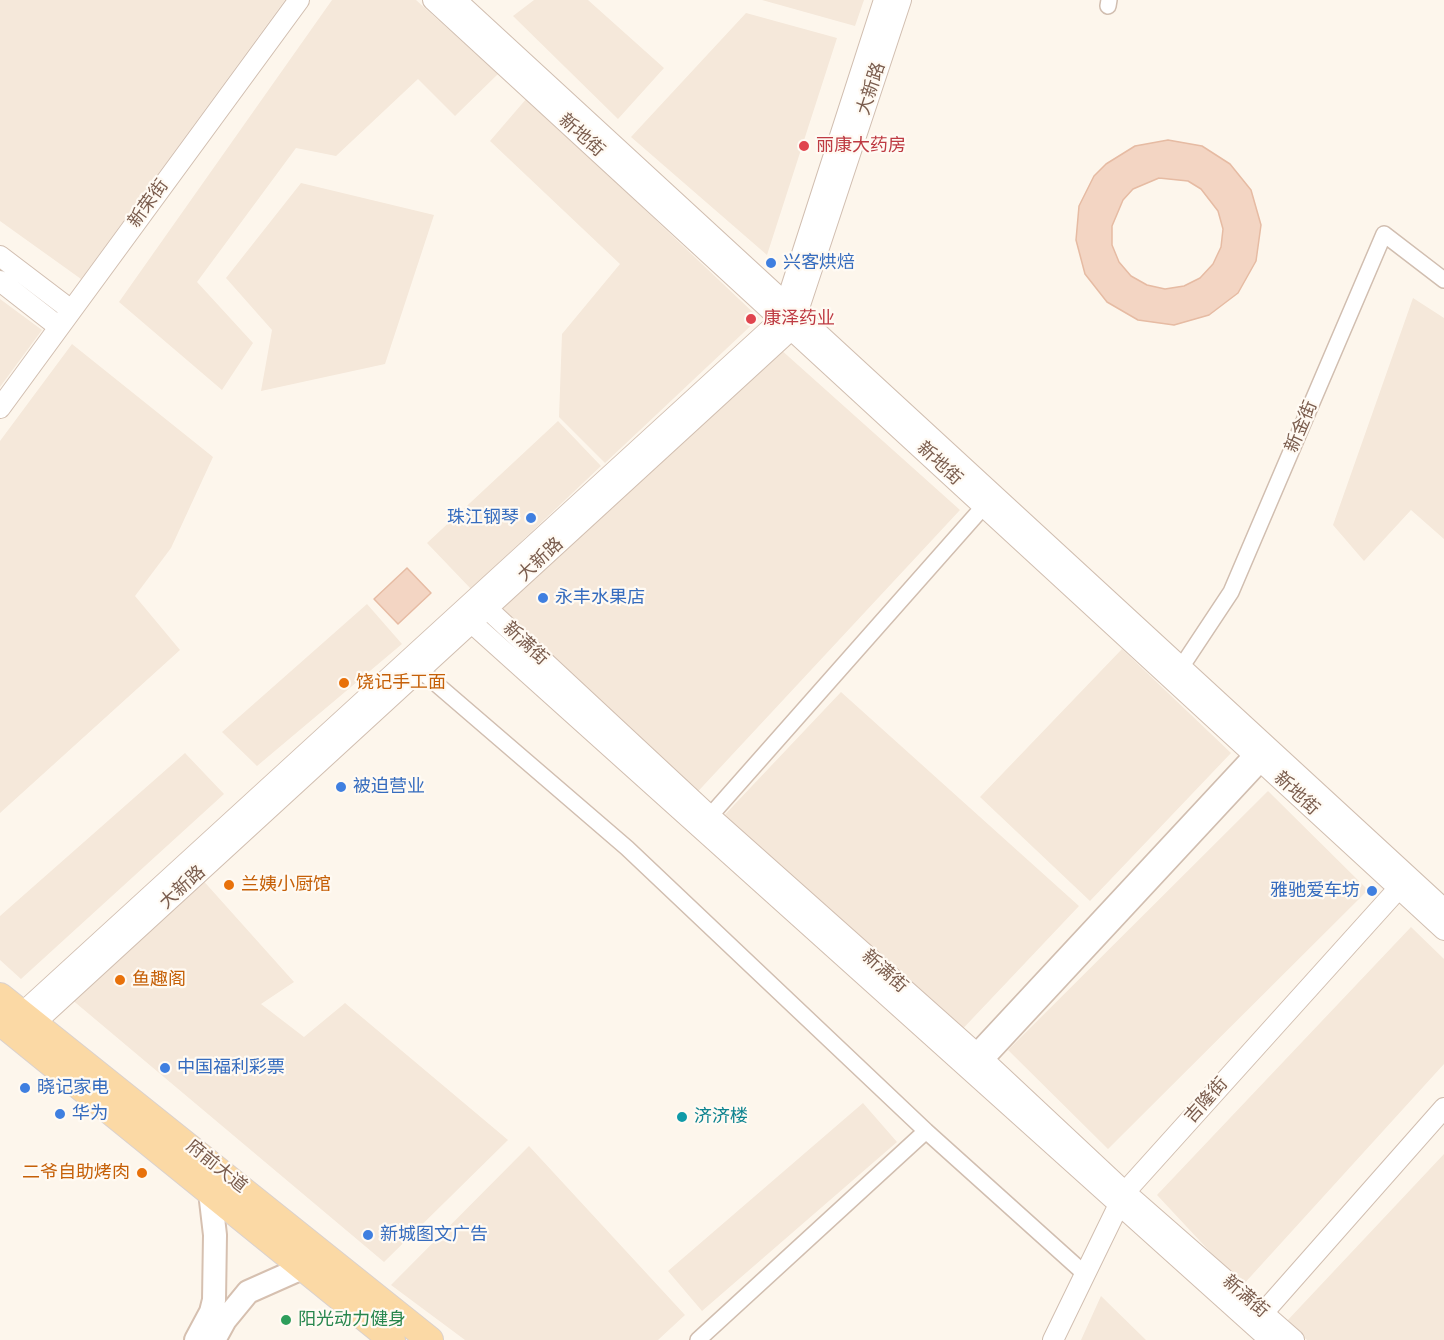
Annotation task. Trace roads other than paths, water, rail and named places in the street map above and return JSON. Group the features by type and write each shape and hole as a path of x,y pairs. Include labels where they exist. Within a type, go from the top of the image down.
{"main road":[{"name":"府前大道","path":"0,996 18,1020 210,1192 392,1340"},
{"name":"府前大道","path":"18,1020 430,1340"},
{"path":"210,1192 215,1235 214,1300 217,1324"},
{"path":"196,1340 217,1324 248,1292 303,1268"}],"street":[{"name":"新荣街","path":"0,408 299,0"},
{"name":"新地街","path":"433,0 1444,930"},
{"name":"新地街","path":"456,0 1444,909"},
{"name":"大新路","path":"18,1020 477,599 787,324 885,0"},
{"name":"大新路","path":"18,1020 472,623 787,324 902,0"},
{"name":"新金街","path":"1173,680 1231,592 1384,234 1444,280"},
{"path":"0,256 71,310"},
{"path":"0,281 59,327"},
{"path":"710,816 984,506"},
{"name":"新满街","path":"477,599 710,816 980,1057 1126,1202 1270,1340"},
{"name":"新满街","path":"472,623 1126,1202 1294,1340"},
{"path":"410,661 627,848 926,1131 1084,1274"},
{"path":"980,1057 1257,758"},
{"name":"吉隆街","path":"1053,1340 1084,1274 1126,1202 1403,893"},
{"path":"1266,1315 1444,1108"},
{"path":"1266,1315 1444,1120"},
{"path":"698,1340 926,1131"},
{"name":"吉隆街","path":"1067,1340 1126,1202"}],"place":[{"name":"丽康大药房","path":"804,146"},
{"name":"兴客烘焙","path":"771,263"},
{"name":"康泽药业","path":"751,319"},
{"name":"珠江钢琴","path":"531,518"},
{"name":"永丰水果店","path":"543,598"},
{"name":"饶记手工面","path":"344,683"},
{"name":"被迫营业","path":"341,787"},
{"name":"兰姨小厨馆","path":"229,885"},
{"name":"雅驰爱车坊","path":"1372,891"},
{"name":"鱼趣阁","path":"120,980"},
{"name":"中国福利彩票","path":"165,1068"},
{"name":"晓记家电","path":"25,1088"},
{"name":"华为","path":"60,1114"},
{"name":"济济楼","path":"682,1117"},
{"name":"二爷自助烤肉","path":"142,1173"},
{"name":"新城图文广告","path":"368,1235"},
{"name":"阳光动力健身","path":"286,1320"}]}
